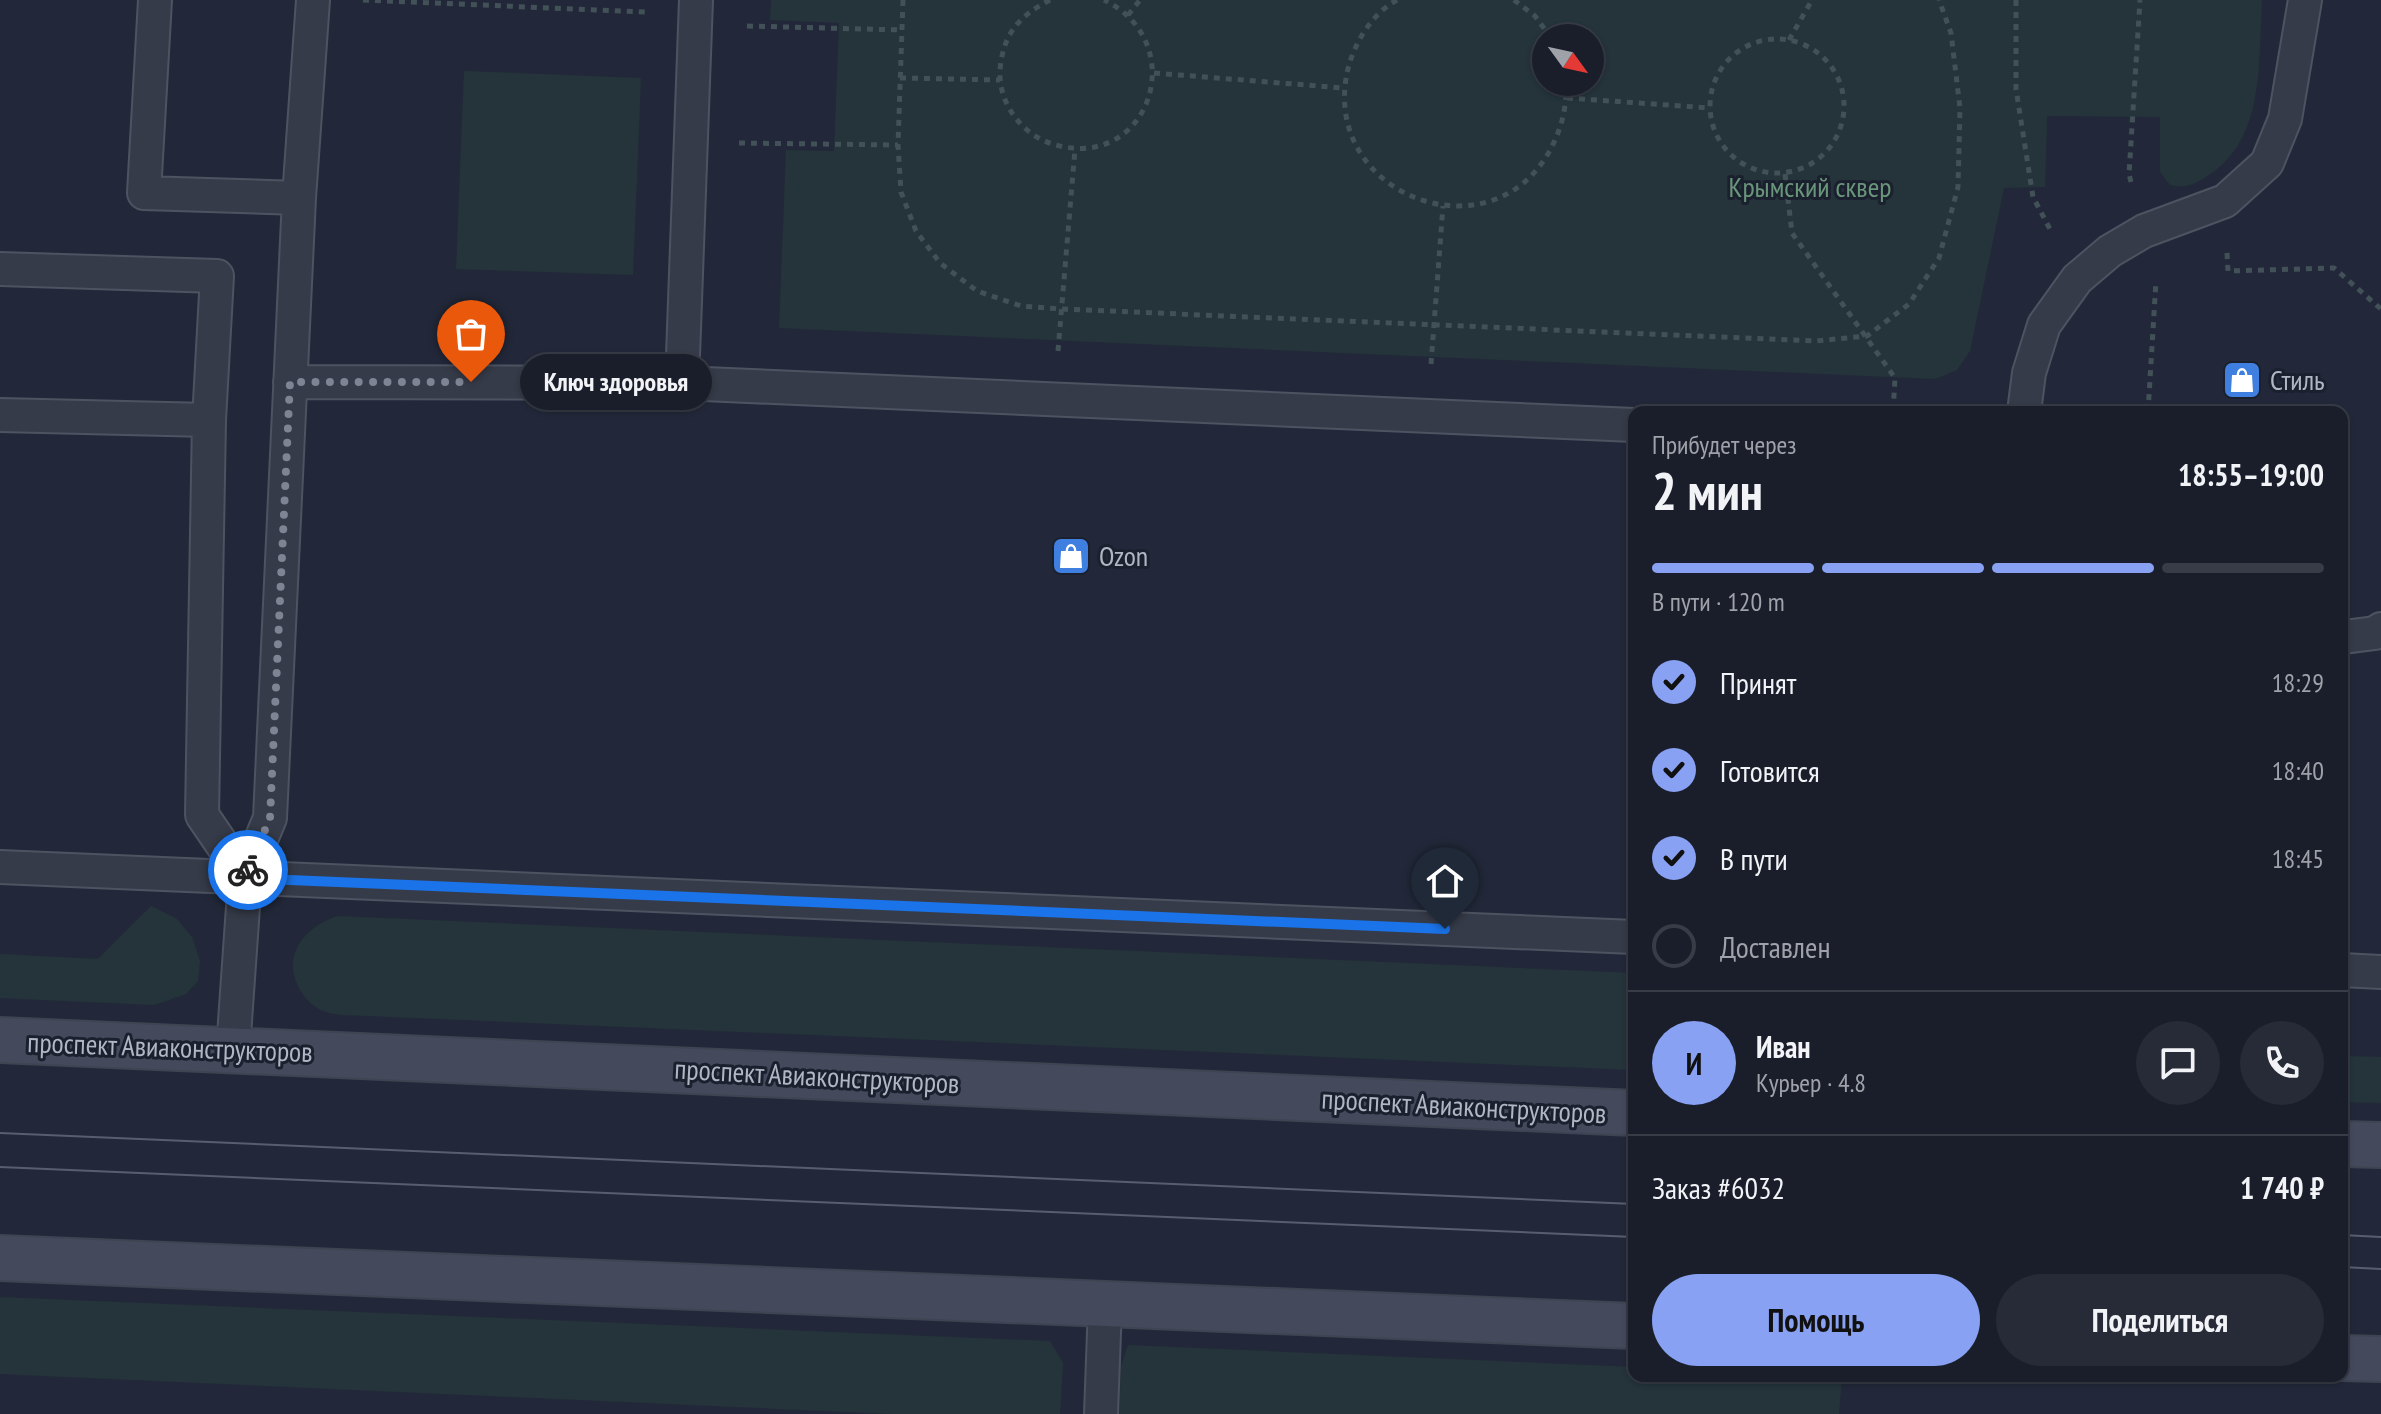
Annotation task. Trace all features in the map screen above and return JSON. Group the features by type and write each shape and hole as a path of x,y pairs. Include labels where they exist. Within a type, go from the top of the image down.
{"street":[{"name":"проспект Авиаконструкторов","path":"0,1040 1628,1113"},
{"path":"2348,1144 2381,1145"},
{"path":"0,1258 1628,1326"},
{"path":"2348,1358 2381,1359"}],"lane":[{"path":"155,0 144,193 299,198"},
{"path":"233,1050 245,878 270,818 299,198 313,0"},
{"path":"2025,406 2029,373 2044,325 2077,279 2110,251 2144,231 2225,201 2267,163 2285,119 2305,0"},
{"path":"682,383 695,13"},
{"path":"0,269 217,276 209,420 202,815 245,878"},
{"path":"290,382 682,383 1628,425"},
{"path":"0,415 209,420"},
{"path":"2348,636 2375,633 2381,629"},
{"path":"0,867 1628,937"},
{"path":"2348,970 2381,972"},
{"path":"1101,1414 1105,1305"}],"path":[{"path":"358,0 695,13 902,30"},
{"path":"903,0 898,145 901,192 916,231 940,263 977,291 1021,306 1061,309 1816,341 1867,336 1909,304 1939,258 1958,187 1960,108 1951,33 1939,0"},
{"path":"1050,0 1031,10 1012,29 1001,53 1000,80 1005,101 1017,121 1033,136 1053,145 1075,149 1095,147 1130,127 1143,112 1151,93 1154,73 1151,51 1142,31 1128,15 1104,0"},
{"path":"1128,15 1140,0"},
{"path":"1397,0 1367,27 1350,56 1344,88 1347,122 1360,153 1381,179 1410,197 1443,206 1479,204 1513,190 1541,166 1559,134 1567,98 1710,108"},
{"path":"1514,0 1541,24"},
{"path":"1789,40 1812,0"},
{"path":"2016,0 2016,89 2033,197 2077,279"},
{"path":"1766,40 1789,40 1809,47 1826,60 1838,78 1844,98 1844,119 1836,139 1822,156 1805,168 1785,174 1752,168 1725,149 1714,130 1710,108 1714,84 1725,63 1744,48 1766,40"},
{"path":"1154,73 1344,88"},
{"path":"900,78 1000,80"},
{"path":"691,142 898,145"},
{"path":"1057,400 1061,309 1075,149"},
{"path":"1785,174 1792,233 1895,378 1893,406"},
{"path":"2225,201 2228,271 2334,268 2381,309"},
{"path":"1429,416 1443,206"}],"green space":[{"name":"Крымский сквер","path":"771,0 2262,0 2259,72 2250,119 2241,140 2227,159 2199,181 2186,186 2170,185 2160,172 2160,117 2047,116 2045,187 2004,188 1970,351 1957,370 1935,379 779,328 786,150 834,151 839,23 770,20"},
{"path":"464,71 641,78 633,275 456,269"},
{"path":"151,906 177,919 192,937 200,961 198,981 186,994 154,1005 0,998 0,954 98,959"},
{"path":"338,916 1628,973 1628,1070 344,1015 322,1011 309,1002 302,993 293,968 298,946 305,936 325,921"},
{"path":"2348,1056 2381,1057 2381,1103 2348,1102"},
{"path":"0,1297 1050,1341 1063,1363 1060,1414 891,1414 0,1374"},
{"path":"1128,1345 1628,1367 1628,1382 1842,1382 1839,1414 1119,1414 1121,1367"}],"tram line":[{"path":"0,1133 1628,1204"},
{"path":"0,1167 1628,1237"},
{"path":"2348,1235 2381,1237"},
{"path":"2348,1267 2381,1269"}],"way so far":[{"path":"248,870 270,818 290,382 471,382"}],"place":[{"name":"Стиль","path":"2242,380"},
{"name":"Ключ здоровья","path":"471,382"},
{"name":"Ozon","path":"1071,556"}],"route":[{"path":"248,870 245,878 1445,929"}]}
